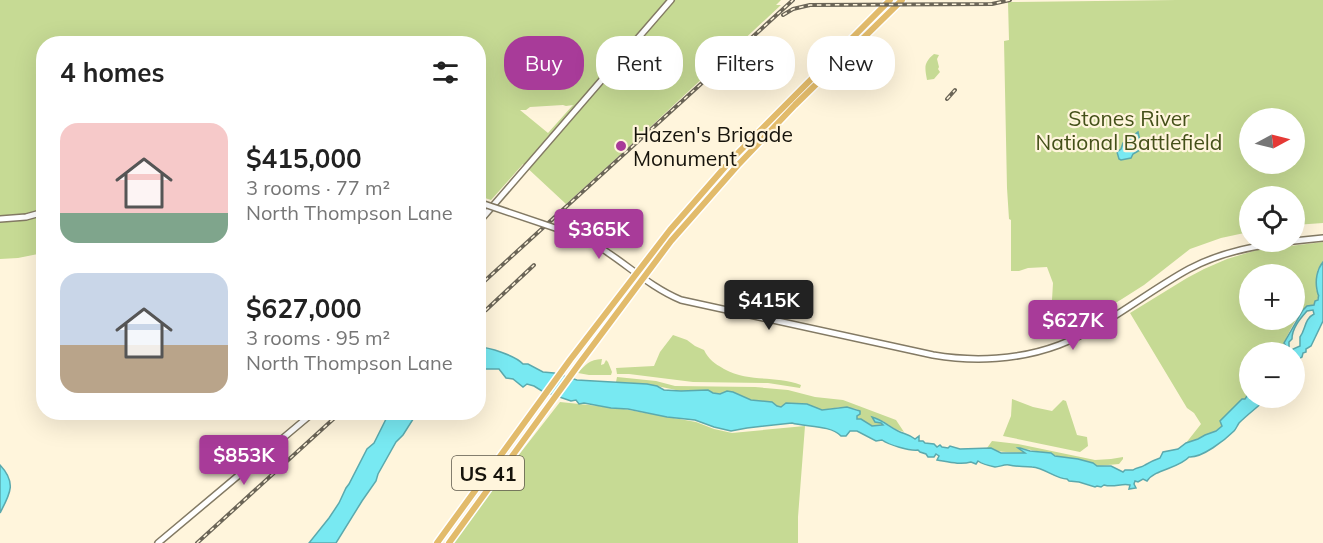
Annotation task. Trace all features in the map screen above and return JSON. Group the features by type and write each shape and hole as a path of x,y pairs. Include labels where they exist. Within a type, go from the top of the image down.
{"main road":[{"path":"486,214 671,0"},
{"name":"US 41","path":"856,34 890,0"},
{"name":"US 41","path":"865,36 902,0"},
{"name":"US 41","path":"438,543 570,360 670,230 732,159 807,82"},
{"name":"US 41","path":"449,543 670,243 738,165 810,90"},
{"path":"772,117 778,123"},
{"path":"732,159 738,165"},
{"path":"708,186 715,192"},
{"path":"486,205 588,241 664,292 689,302 954,358 984,359 1026,354 1058,345 1088,332 1174,277 1207,261 1239,250"},
{"path":"0,219 36,214"},
{"path":"1305,240 1322,239"},
{"path":"158,543 304,420"},
{"path":"461,510 469,516"}],"green space":[{"path":"0,0 781,0 776,5 781,5 748,36 695,36 695,85 566,204 523,164 491,200 486,198 486,36 36,36 36,254 0,259","holes":["573,105 548,133 520,110 530,107"]},
{"name":"Stones River National Battlefield","path":"1323,0 1323,223 1305,224 1305,186 1239,186 1239,234 1190,249 1122,299 1089,319 1056,332 1051,317 1053,283 1047,267 1011,271 1004,41 1009,40 1008,2"},
{"path":"934,54 939,55 937,59 940,72 934,79 927,80 926,66"},
{"path":"1323,242 1323,262 1317,271 1316,289 1319,296 1314,305 1305,308 1305,264 1239,264 1239,330 1290,330 1284,342 1239,342 1239,402 1220,421 1222,426 1210,434 1186,443 1201,424 1194,413 1187,408 1130,313 1187,278 1227,259 1250,252 1305,252 1305,244"},
{"path":"673,335 704,350 715,363 724,369 753,378 791,382 801,385 800,388 768,383 693,382 617,374 616,368 654,366 660,352"},
{"path":"602,359 601,365 606,360 608,362 611,375 578,373 588,363"},
{"path":"617,377 656,381 675,386 755,387 788,390 815,397 843,400 896,420 904,432 883,421 881,423 884,425 872,426 857,419 856,416 860,414 857,409 841,407 822,410 807,404 786,403 781,407 772,402 751,400 727,391 720,394 708,390 681,391 647,384 616,382"},
{"path":"1012,399 1052,411 1063,400 1066,401 1077,435 1087,437 1088,446 1080,452 1003,436 1011,416"},
{"path":"560,402 618,408 696,422 732,433 805,426 798,543 450,543"},
{"path":"992,441 1095,460 1123,457 1123,459 1119,464 1097,466 1087,461 1065,459 1020,448 1026,453 1001,452 987,448"}],"water":[{"path":"1138,132 1140,150 1131,158 1119,159 1117,152 1123,143"},
{"path":"1323,262 1323,321 1311,346 1305,352 1305,342 1300,342 1300,337 1308,319 1314,314 1313,310 1305,314 1305,308 1314,305 1318,300 1316,279"},
{"path":"1291,330 1294,330 1292,339 1285,342"},
{"path":"486,348 515,358 543,372 577,380 647,384 664,390 708,390 720,394 727,391 751,400 772,402 781,407 786,403 807,404 822,410 847,407 860,411 857,419 872,426 883,425 875,422 872,417 915,439 919,436 919,441 934,444 937,447 940,445 960,449 991,448 1001,453 1025,453 1018,448 1020,448 1078,459 1097,466 1111,466 1123,472 1142,467 1160,458 1163,452 1178,449 1186,443 1216,431 1222,426 1220,421 1239,402 1239,408 1256,408 1230,435 1207,452 1189,457 1155,474 1147,481 1143,479 1135,481 1136,488 1129,489 1130,485 1095,487 1069,481 1037,468 1007,465 995,467 978,461 976,464 937,460 939,456 936,454 934,457 928,457 918,450 899,447 882,440 876,441 857,431 850,431 846,436 841,436 825,428 792,423 731,431 695,420 579,404 576,400 571,401 534,386 527,384 523,387 513,379 506,378 499,369 486,369"},
{"path":"386,420 413,420 396,442 376,481 336,543 309,543 339,503 367,449 374,443"},
{"path":"0,465 9,477 10,489 0,513"}],"railway":[{"path":"486,280 793,0"},
{"path":"783,15 793,9 810,5 992,4 1010,0"},
{"path":"947,99 955,90"},
{"path":"486,310 534,265"},
{"path":"197,543 332,420"}],"place":[{"name":"Hazen's Brigade Monument","path":"621,146"}]}
